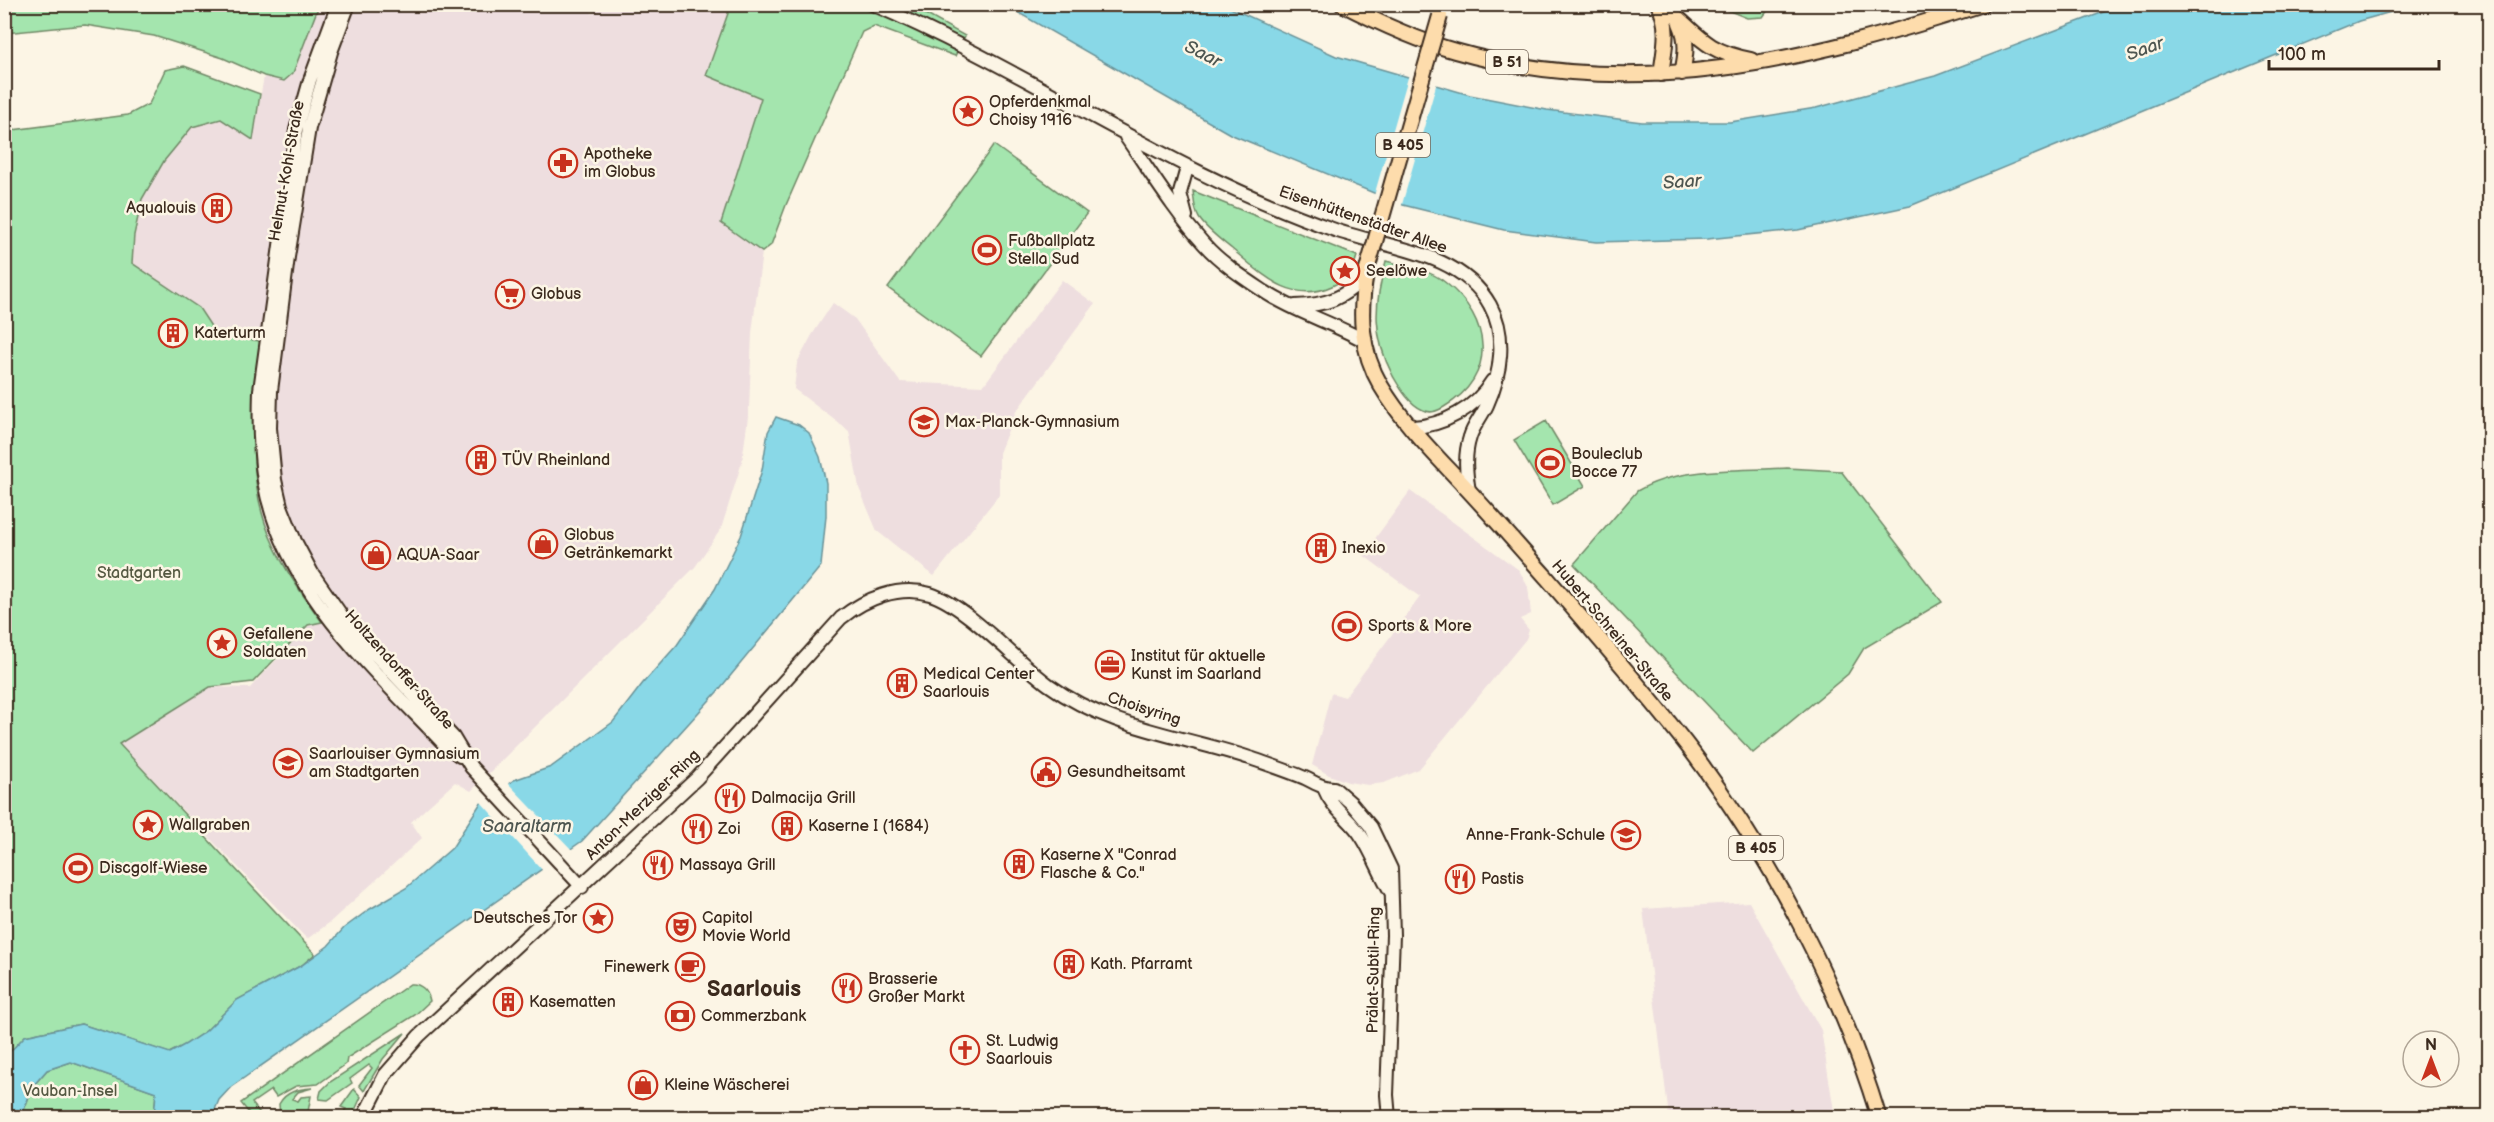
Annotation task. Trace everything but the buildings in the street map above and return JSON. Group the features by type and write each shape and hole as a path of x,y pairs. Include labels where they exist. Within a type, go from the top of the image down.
{"main road":[{"name":"B 51","path":"1342,4 1391,29 1455,51 1498,61 1604,74 1682,73 1765,63 1872,39 1983,4"},
{"name":"B 51","path":"1659,4 1666,31 1661,74"},
{"name":"B 51","path":"1659,4 1697,38 1715,50 1732,57 1765,63"},
{"name":"B 405","path":"1366,275 1442,10"},
{"path":"1679,21 1686,44 1682,73"},
{"name":"Hubert-Schreiner-Straße","path":"1366,275 1361,299 1363,340 1380,386 1412,427 1549,580 1690,751 1750,837 1779,886 1845,1019 1862,1061 1879,1118"}],"street":[{"name":"Eisenhüttenstädter Allee","path":"872,4 966,48 1187,168 1244,195 1348,235 1441,262 1471,281 1490,304 1498,325 1501,346 1498,369 1486,406 1470,435 1466,452 1469,491"},
{"name":"Helmut-Kohl-Straße","path":"274,287 296,130 310,80 346,6"},
{"name":"Helmut-Kohl-Straße","path":"282,312 307,135 320,85 346,6"},
{"name":"Eisenhüttenstädter Allee","path":"1123,133 1188,226 1206,246 1234,270 1290,306 1336,325 1363,340"},
{"name":"Eisenhüttenstädter Allee","path":"1187,168 1180,193 1188,226"},
{"path":"1290,306 1323,304 1337,300 1366,275"},
{"name":"Holtzendorffer Straße","path":"274,287 260,390 258,428 264,483 284,543 302,577 342,635 444,744 464,758 582,887"},
{"name":"Holtzendorffer Straße","path":"282,312 271,391 271,451 281,506 295,541 312,573 351,629 453,736 464,758"},
{"path":"1412,427 1435,424 1462,411 1489,385 1498,369"},
{"name":"Anton-Merziger-Ring","path":"363,1118 385,1074 419,1036 697,778 841,618 858,604 885,594 908,591 931,594 956,606 974,622"},
{"name":"Choisyring","path":"974,622 1050,686 1083,705 1117,720 1251,758 1324,788 1334,788 1351,803 1371,827"},
{"path":"1324,788 1329,801 1361,836 1392,892"},
{"name":"Prälat-Subtil-Ring","path":"1371,827 1391,870 1393,935 1389,1118"}],"shaded area":[{"path":"584,4 593,14 597,5 731,5 706,75 761,98 721,223 762,252 752,333 749,409 742,462 721,529 695,567 471,791 455,782 411,822 422,838 329,923 307,939 119,744 210,687 250,688 308,626 322,622 290,577 265,523 255,471 253,418 260,341 216,334 199,308 132,263 134,235 142,199 164,161 192,127 221,119 253,140 264,76 274,79 312,23 319,5"},
{"name":"Max-Planck-Gymnasium","path":"1062,280 1095,304 1015,413 999,453 999,495 934,576 877,531 859,488 849,431 794,389 797,363 833,303 855,319 900,382 983,386"},
{"path":"1410,491 1519,570 1528,587 1531,614 1520,619 1529,630 1526,639 1419,769 1384,783 1368,785 1348,782 1312,765 1331,693 1345,697 1420,597 1363,555"},
{"path":"1749,902 1821,1030 1835,1117 1669,1117 1643,909"}],"green space":[{"path":"5,4 319,5 293,73 284,81 264,76 223,58 154,36 85,25 5,33"},
{"path":"731,5 909,5 965,36 955,56 874,26 862,32 786,205 771,245 762,252 721,223 761,98 706,75"},
{"path":"1715,5 1767,5 1768,10 1763,17 1747,18"},
{"name":"Stadtgarten","path":"184,66 260,94 253,140 221,119 192,127 164,161 142,199 134,235 132,263 199,308 216,334 260,341 254,432 255,478 259,501 276,550 322,622 308,625 253,682 210,687 119,744 315,954 302,965 237,1000 206,1031 169,1053 81,1024 25,1036 5,1058 5,131 128,115 149,104 165,70"},
{"name":"Fußballplatz Stella Sud","path":"994,145 1087,213 981,356 888,288"},
{"path":"1193,191 1357,256 1354,266 1342,280 1317,291 1303,292 1278,284 1266,277 1206,226 1196,212"},
{"path":"1386,261 1425,271 1446,283 1461,297 1479,329 1482,346 1480,363 1473,379 1461,394 1436,411 1426,411 1409,400 1393,376 1381,347 1377,306"},
{"name":"Bouleclub Bocce 77","path":"1546,421 1585,486 1553,505 1514,440"},
{"path":"1787,468 1841,471 1942,602 1864,648 1848,674 1753,753 1574,564 1637,491 1653,483 1671,477 1710,471"},
{"path":"410,984 423,988 430,1001 415,1015 347,1058 346,1064 318,1084 296,1086 276,1097 271,1090 252,1103 263,1117 252,1117 241,1103"},
{"path":"405,1033 383,1059 364,1091 359,1085 372,1068 369,1065 350,1079 352,1083 328,1100 319,1099 321,1091 330,1082"},
{"name":"Vauban-Insel","path":"71,1062 156,1092 154,1117 21,1118 33,1086 47,1070"},
{"path":"312,1088 298,1092 292,1099 298,1101 301,1097 311,1096 307,1117 280,1117 279,1104 285,1096 298,1090"},
{"path":"354,1089 361,1097 352,1117 340,1117 346,1109 341,1107"}],"water":[{"name":"Saar","path":"1005,5 1224,5 1336,56 1470,95 1547,110 1642,122 1730,122 1816,108 1935,76 2122,5 2416,5 2359,21 1910,206 1798,230 1707,239 1596,242 1504,230 1403,205 1230,134"},
{"name":"Saaraltarm","path":"776,417 799,425 809,433 820,457 826,483 826,516 821,566 717,692 582,841 231,1087 219,1100 212,1117 154,1117 156,1092 71,1062 47,1070 33,1086 21,1117 5,1117 4,1058 25,1036 81,1024 170,1053 206,1031 237,1000 302,965 328,946 344,928 370,909 406,888 452,848 480,804 514,780 551,767 613,722 643,683 677,645 715,589 741,536 762,470 768,432"}],"pier":[{"path":"1409,74 1437,82 1401,208 1374,196"},
{"path":"507,782 573,851 544,872 480,801"}],"place":[{"name":"Opferdenkmal Choisy 1916","path":"968,111"},
{"name":"Apotheke im Globus","path":"563,163"},
{"name":"Aqualouis","path":"217,208"},
{"name":"Fußballplatz Stella Sud","path":"987,250"},
{"name":"Seelöwe","path":"1345,271"},
{"name":"Globus","path":"510,294"},
{"name":"Katerturm","path":"173,333"},
{"name":"Max-Planck-Gymnasium","path":"924,422"},
{"name":"TÜV Rheinland","path":"481,460"},
{"name":"Bouleclub Bocce 77","path":"1550,463"},
{"name":"Globus Getränkemarkt","path":"543,544"},
{"name":"Inexio","path":"1321,548"},
{"name":"AQUA-Saar","path":"376,555"},
{"name":"Sports & More","path":"1347,626"},
{"name":"Gefallene Soldaten","path":"222,643"},
{"name":"Institut für aktuelle Kunst im Saarland","path":"1110,665"},
{"name":"Medical Center Saarlouis","path":"902,683"},
{"name":"Saarlouiser Gymnasium am Stadtgarten","path":"288,763"},
{"name":"Gesundheitsamt","path":"1046,772"},
{"name":"Dalmacija Grill","path":"730,798"},
{"name":"Wallgraben","path":"148,825"},
{"name":"Kaserne I (1684)","path":"787,826"},
{"name":"Zoi","path":"697,829"},
{"name":"Anne-Frank-Schule","path":"1626,835"},
{"name":"Kaserne X \"Conrad Flasche & Co.\"","path":"1019,864"},
{"name":"Massaya Grill","path":"658,865"},
{"name":"Discgolf-Wiese","path":"78,868"},
{"name":"Pastis","path":"1460,879"},
{"name":"Deutsches Tor","path":"598,918"},
{"name":"Capitol Movie World","path":"681,927"},
{"name":"Kath. Pfarramt","path":"1069,964"},
{"name":"Finewerk","path":"690,967"},
{"name":"Brasserie Großer Markt","path":"847,988"},
{"name":"Kasematten","path":"508,1002"},
{"name":"Commerzbank","path":"680,1016"},
{"name":"St. Ludwig Saarlouis","path":"965,1050"},
{"name":"Kleine Wäscherei","path":"643,1085"}],"district":[{"name":"Saarlouis","path":"754,989"}]}
